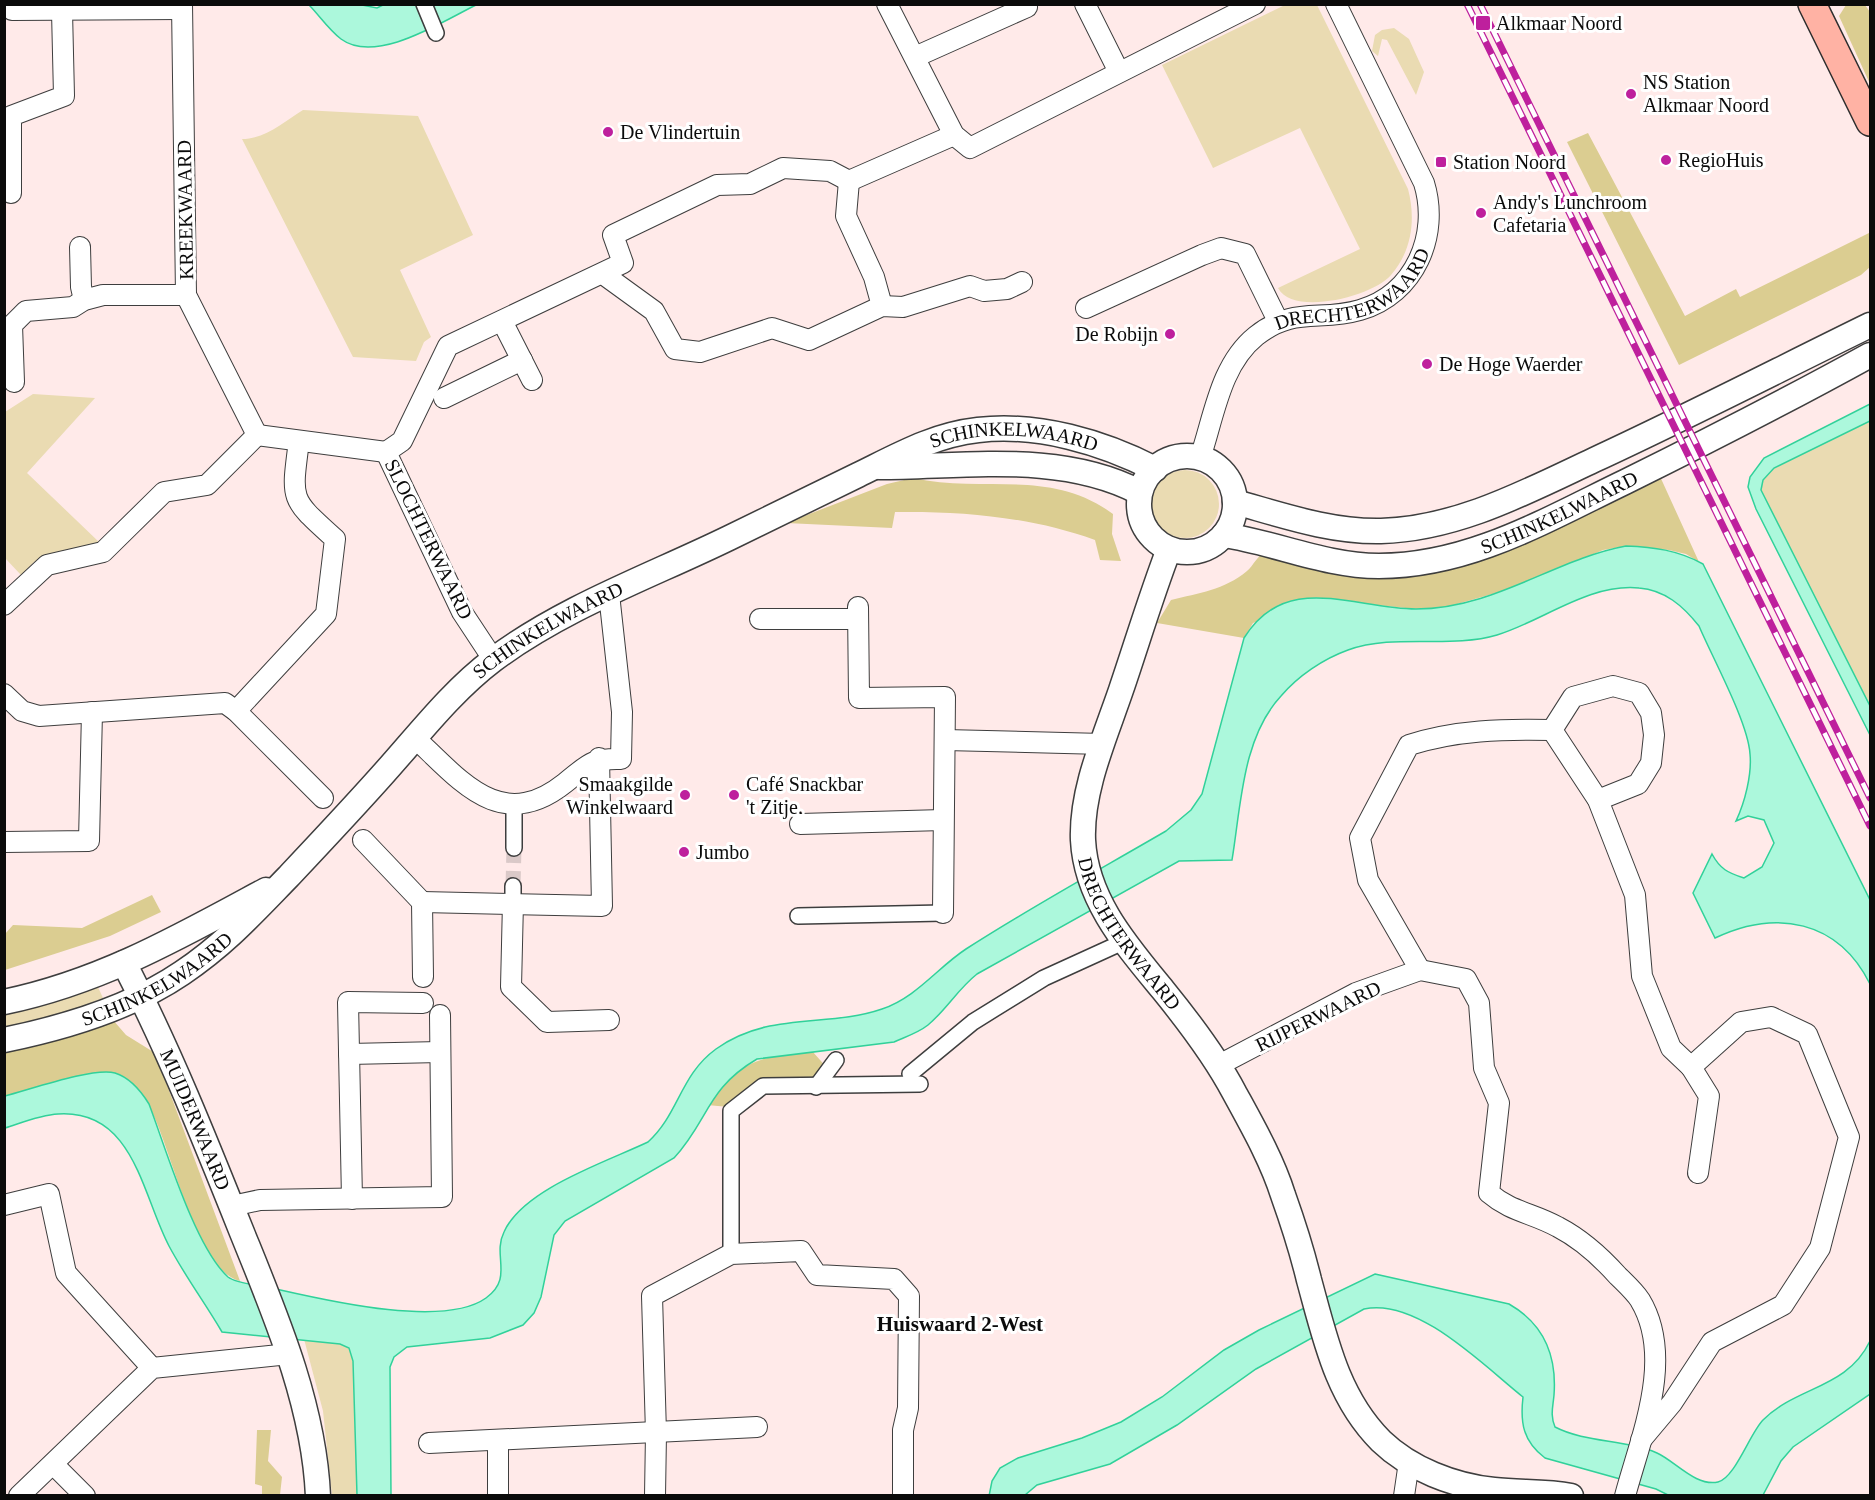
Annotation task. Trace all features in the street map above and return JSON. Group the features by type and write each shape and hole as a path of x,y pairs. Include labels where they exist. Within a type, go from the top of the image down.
{"main road":[{"path":"1812,4 1870,122"},
{"path":"1833,4 1848,51 1870,99"}],"street":[{"path":"424,4 436,33"},
{"path":"887,4 954,135 970,148 1255,4"},
{"path":"1084,4 1119,72"},
{"name":"DRECHTERWAARD","path":"1200,458 1219,395 1233,363 1247,344 1278,321 1299,316 1359,310 1386,297 1403,283 1417,265 1429,232 1430,213 1424,183 1336,4"},
{"path":"16,9 62,11 182,7"},
{"name":"KREEKWAARD","path":"182,7 186,295 258,435"},
{"path":"915,57 1027,7"},
{"path":"11,193 11,116 64,96 62,11"},
{"path":"882,306 874,277 846,216 849,181 954,135"},
{"name":"SLOCHTERWAARD","path":"494,659 462,612 386,452 402,441 448,346 623,263 613,235 717,185 750,184 783,168 830,171 849,181"},
{"path":"80,247 81,287 84,300"},
{"path":"1086,308 1221,248 1245,254 1278,321"},
{"path":"603,274 654,311 675,349 700,352 772,328 809,340 882,306 903,307 970,286 984,291 1006,289 1026,281"},
{"path":"14,382 12,325 26,311 73,307 84,300 103,295 186,295"},
{"path":"502,321 532,381"},
{"name":"SCHINKELWAARD","path":"1234,502 1322,526 1351,530 1404,530 1470,515 1629,444 1870,325"},
{"name":"SCHINKELWAARD","path":"1224,535 1253,539 1324,559 1377,566 1426,564 1464,555 1514,536 1698,446 1870,355"},
{"path":"444,398 522,360"},
{"name":"SCHINKELWAARD","path":"4,1040 110,1008 140,995 178,975 231,937 460,690 494,659 554,622 609,594 921,443 976,430 997,429 1071,437 1127,455 1155,469"},
{"path":"4,606 47,566 103,552 164,492 207,485 258,435 386,452"},
{"path":"236,711 326,614 335,539 301,508 293,487 299,441"},
{"path":"1186,457 1200,458 1210,462 1225,476 1233,490 1234,512 1224,535 1209,547 1190,553 1169,549 1152,537 1147,529 1139,506 1139,492 1143,483 1155,469 1170,460 1186,457"},
{"name":"SCHINKELWAARD","path":"873,468 1003,463 1115,480 1139,492"},
{"name":"DRECHTERWAARD","path":"1169,549 1103,744 1084,820 1085,855 1089,871 1105,910 1124,942 1219,1065 1279,1184 1339,1380 1355,1410 1382,1442 1409,1462"},
{"path":"415,738 466,786 489,801 514,806 541,798 599,758 621,759 622,712 609,594"},
{"path":"760,618 858,613 859,698 945,697 943,913 798,916"},
{"path":"1552,730 1573,696 1613,686 1639,693 1651,713 1654,735 1651,763 1638,784 1598,800"},
{"path":"4,694 22,711 39,716 225,703 236,711 323,798"},
{"path":"4,842 89,841 92,712"},
{"path":"1552,730 1494,729 1437,736 1409,745 1360,838 1368,880 1420,970 1466,979 1479,1003 1484,1068 1499,1102 1489,1193 1503,1206 1558,1226 1598,1254 1639,1300 1656,1346 1652,1388 1641,1440 1626,1492"},
{"path":"1552,730 1598,800 1635,895 1642,976 1671,1048 1691,1067 1709,1096 1698,1173"},
{"path":"945,740 1103,744"},
{"path":"422,902 513,894 602,906 599,758"},
{"path":"514,806 514,848"},
{"path":"800,824 943,820"},
{"path":"352,1199 348,1002 423,1003 422,902 363,840"},
{"name":"SCHINKELWAARD","path":"4,1002 96,977 167,944 286,878"},
{"path":"513,894 511,987 547,1022 609,1020"},
{"path":"731,1254 731,1111 763,1086 816,1087 915,1079 973,1022 1044,978 1124,942"},
{"name":"MUIDERWAARD","path":"124,963 170,1056 232,1206 286,1348"},
{"name":"RIJPERWAARD","path":"1219,1065 1356,993 1420,970"},
{"path":"232,1206 260,1200 442,1197 440,1015"},
{"path":"1641,1440 1672,1403 1712,1342 1783,1305 1820,1248 1849,1137 1807,1034 1771,1017 1741,1023 1691,1067"},
{"path":"349,1054 440,1052"},
{"path":"816,1087 836,1060"},
{"path":"4,1205 49,1194 66,1273 152,1368"},
{"path":"655,1496 656,1433 652,1296 731,1254 801,1251 817,1275 894,1279 909,1296 908,1408 903,1430 903,1496"},
{"path":"19,1496 152,1368 286,1348 307,1425 318,1496"},
{"path":"429,1443 757,1427"},
{"path":"498,1440 498,1496"},
{"path":"1404,1496 1409,1462 1436,1476 1463,1485 1495,1491 1545,1491 1571,1496"},
{"path":"53,1464 85,1496"}],"shaded area":[{"path":"385,4 476,5 409,38 372,47 355,46 341,39 309,5 362,5 377,8"},
{"path":"1285,5 1317,5 1408,189 1412,212 1408,245 1404,256 1391,275 1368,290 1334,300 1300,301 1286,297 1278,288 1360,249 1300,128 1213,168 1162,65"},
{"path":"1846,5 1865,5 1870,12 1870,84 1839,16"},
{"path":"1394,28 1409,39 1424,72 1416,95 1387,40 1382,39 1378,56 1372,51 1375,35 1382,30"},
{"path":"303,110 418,116 473,235 400,270 431,337 424,342 416,361 353,357 242,139 266,133"},
{"path":"1588,133 1685,316 1736,289 1740,297 1869,233 1870,267 1861,275 1679,365 1567,142"},
{"path":"33,394 95,398 27,473 99,542 94,547 34,562 21,575 5,558 5,412"},
{"path":"1870,404 1870,421 1774,468 1763,480 1761,490 1870,706 1870,735 1756,509 1748,487 1750,477 1764,458"},
{"path":"1870,421 1870,706 1761,490 1763,480 1774,468"},
{"path":"1185,470 1198,472 1209,480 1217,491 1219,504 1217,517 1209,528 1198,536 1185,538 1172,536 1161,528 1153,517 1151,504 1153,491 1161,480 1172,472"},
{"path":"1658,472 1699,562 1686,554 1669,550 1626,546 1603,550 1517,587 1443,608 1415,609 1320,599 1253,623 1244,638 1157,623 1171,600 1229,583 1247,571 1266,551 1374,573"},
{"path":"913,478 965,484 1040,486 1065,491 1089,500 1113,514 1112,534 1121,561 1100,560 1095,540 1071,532 1022,521 971,514 895,512 892,528 786,523 887,484"},
{"path":"1626,546 1665,550 1684,555 1703,564 1870,900 1870,984 1857,962 1841,946 1823,934 1803,926 1782,923 1760,924 1715,938 1693,893 1712,854 1725,870 1744,878 1762,867 1774,843 1764,820 1748,816 1736,821 1749,779 1748,741 1736,708 1699,626 1673,600 1657,592 1639,588 1620,588 1584,597 1497,635 1460,641 1384,642 1348,650 1329,658 1303,675 1281,696 1268,713 1258,732 1245,774 1232,860 1179,861 977,974 928,1025 907,1037 894,1042 757,1059 740,1070 718,1093 695,1131 674,1158 565,1221 554,1235 541,1297 534,1313 523,1325 490,1338 407,1347 394,1357 390,1367 391,1495 357,1495 353,1361 349,1348 340,1344 222,1332 169,1246 132,1159 119,1140 104,1125 83,1116 58,1114 5,1128 5,1096 77,1076 92,1073 115,1073 126,1078 135,1086 149,1104 193,1221 204,1244 228,1277 243,1283 381,1309 441,1311 466,1307 486,1298 499,1283 501,1241 514,1217 529,1203 567,1178 648,1142 667,1119 695,1071 716,1049 736,1037 757,1029 861,1015 894,1004 916,990 966,949 1040,903 1166,831 1191,810 1202,794 1244,638 1261,617 1280,605 1301,599 1345,600 1416,609 1445,607 1472,601 1574,561"},
{"path":"152,895 161,912 110,936 5,970 5,934 13,925 82,928"},
{"path":"97,985 103,998 52,1019 5,1030 4,1013"},
{"path":"113,1020 126,1035 155,1053 240,1281 224,1272 210,1255 186,1204 149,1106 139,1093 117,1074 96,1073 5,1096 5,1053"},
{"path":"812,1051 837,1079 762,1082 729,1107 707,1105 730,1078 752,1063 777,1056"},
{"path":"1375,1274 1509,1304 1531,1321 1546,1342 1553,1367 1552,1415 1555,1427 1580,1436 1632,1445 1657,1453 1694,1477 1710,1483 1724,1479 1730,1472 1763,1420 1791,1400 1848,1369 1860,1357 1870,1341 1870,1394 1793,1447 1781,1461 1763,1495 1668,1495 1656,1489 1545,1458 1532,1445 1525,1431 1522,1415 1523,1397 1470,1352 1427,1323 1406,1313 1384,1308 1364,1309 1256,1369 1177,1425 1110,1464 1037,1485 1025,1495 989,1496 992,1481 1000,1468 1018,1458 1082,1438 1121,1422 1162,1397 1224,1350 1259,1330"},
{"path":"304,1339 340,1344 349,1348 353,1361 357,1495 332,1495 323,1411"},
{"path":"257,1430 271,1430 268,1461 282,1477 280,1495 262,1495 262,1486 255,1484"}],"tunnel":[{"path":"513,886 514,848"}],"railway":[{"path":"1467,4 1870,826"},
{"path":"1480,4 1870,798"}],"place":[{"name":"Alkmaar Noord","path":"1483,23"},
{"name":"NS Station Alkmaar Noord","path":"1631,94"},
{"name":"De Vlindertuin","path":"608,132"},
{"name":"RegioHuis","path":"1666,160"},
{"name":"Station Noord","path":"1441,162"},
{"name":"Andy's Lunchroom Cafetaria","path":"1481,213"},
{"name":"De Robijn","path":"1170,334"},
{"name":"De Hoge Waerder","path":"1427,364"},
{"name":"Smaakgilde Winkelwaard","path":"685,795"},
{"name":"Café Snackbar 't Zitje.","path":"734,795"},
{"name":"Jumbo","path":"684,852"}],"district":[{"name":"Huiswaard 2-West","path":"960,1324"}]}
